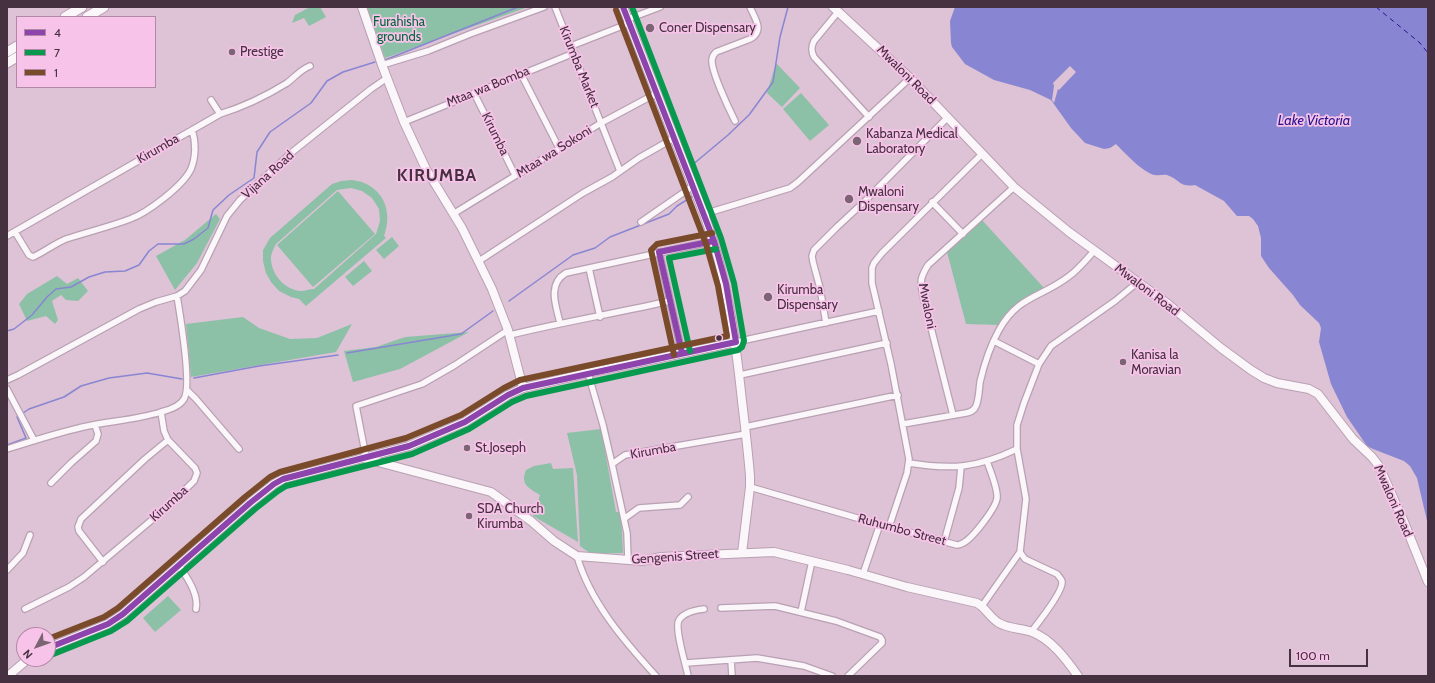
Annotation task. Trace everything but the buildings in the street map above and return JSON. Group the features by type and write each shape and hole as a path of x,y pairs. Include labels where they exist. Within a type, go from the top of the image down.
{"main road":[{"path":"67,16 82,7"},
{"path":"89,16 104,7"},
{"path":"7,52 16,47"},
{"path":"7,63 16,58"}],"street":[{"path":"362,7 404,122 426,169 479,261 492,289 509,332 523,388"},
{"path":"382,64 428,51 544,7"},
{"name":"Kirumba Market","path":"555,7 620,171"},
{"path":"623,7 714,240 726,284 740,375 750,487 742,553"},
{"path":"571,46 660,7"},
{"path":"735,121 720,86 712,60 712,55 716,52 755,37 758,33 758,27 750,7"},
{"path":"836,10 814,41 811,52 869,117"},
{"name":"Mwaloni Road","path":"836,10 910,78 1014,187 1094,251 1168,304 1221,348 1264,378 1277,383 1309,389 1318,394 1353,439 1372,457 1379,466 1428,582"},
{"name":"Mtaa wa Bomba","path":"404,122 574,53"},
{"name":"Kirumba","path":"7,236 220,114 239,108 256,100 288,82 304,68 310,66"},
{"path":"521,74 559,148"},
{"name":"Vijana Road","path":"177,296 185,291 201,270 227,216 240,200 291,153 387,78"},
{"path":"704,214 790,188 910,78"},
{"name":"Kirumba","path":"474,93 515,176"},
{"name":"Mtaa wa Sokoni","path":"453,214 559,148 656,93"},
{"path":"211,100 220,114"},
{"path":"826,323 821,293 812,262 814,250 948,117"},
{"path":"15,232 29,255 33,256 63,240 131,219 148,210 183,180 190,170 193,159 194,144 192,130"},
{"path":"479,261 577,197 674,138"},
{"path":"889,527 909,463 909,455 887,343 872,282 872,268 874,263 932,202 982,154"},
{"path":"641,222 693,186"},
{"name":"Mwaloni","path":"953,415 920,283 928,265 1014,187"},
{"path":"932,202 963,234"},
{"path":"560,323 555,291 556,283 560,277 566,273 714,240"},
{"path":"903,424 970,412 975,408 984,367 994,341 1005,320 1019,305 1031,297 1068,278 1094,251"},
{"path":"659,252 682,353"},
{"path":"589,268 600,317"},
{"path":"1078,676 1061,655 1042,638 1031,632 1010,628 999,623 991,617 982,606 1020,552 1026,499 1016,449 1017,425 1031,382 1039,364 1051,346 1115,301 1138,282"},
{"path":"7,380 139,309 177,296 186,366 187,390 185,398 180,404 161,412 95,425 34,440 7,449"},
{"path":"365,457 356,406 422,384 509,332 600,317 670,301"},
{"path":"56,645 108,624 123,614 238,513 274,484 283,479 409,446 465,422 508,395 523,388 880,311"},
{"path":"994,341 1039,364"},
{"path":"740,375 887,343"},
{"path":"588,373 603,424 625,518 628,560"},
{"path":"7,389 34,440"},
{"path":"187,390 238,450"},
{"path":"746,431 898,395"},
{"name":"Kirumba","path":"25,609 69,587 84,577 166,508 196,477 197,473 195,468 168,440 164,431 161,412"},
{"path":"52,483 96,440 98,434 95,425"},
{"name":"Kirumba","path":"612,464 625,455 746,431"},
{"path":"103,562 79,531 78,527 80,519 144,459 168,440"},
{"path":"909,463 934,467 961,467 987,461 1016,449"},
{"name":"Gengenis Street","path":"365,457 491,492 531,521 554,541 577,556 642,560 661,557 774,552 914,588 977,602 982,606"},
{"name":"Ruhumbo Street","path":"750,487 956,545 962,544 968,539 996,503 996,491 987,461"},
{"path":"944,542 959,488 961,467"},
{"path":"625,518 639,508 680,505 688,497"},
{"path":"862,574 880,524"},
{"path":"7,570 23,553 30,535"},
{"path":"1020,552 1025,559 1057,574 1061,578 1062,583 1059,593 1031,632"},
{"path":"577,556 587,584 607,617 656,676"},
{"path":"800,612 812,561"},
{"path":"179,565 195,594 197,602 196,610"},
{"path":"721,608 776,606 836,621 880,637 882,643 848,676"},
{"path":"688,676 679,638 678,622 692,610 704,609"},
{"path":"686,663 757,658 804,666 832,676"},
{"path":"731,660 732,676"},
{"path":"8,676 19,667"}],"green space":[{"path":"310,7 320,7 326,17 309,26 304,18 292,23 295,15"},
{"name":"Furahisha grounds","path":"367,7 528,7 385,58"},
{"path":"776,63 800,88 782,107 767,93"},
{"path":"801,93 829,125 810,141 783,109"},
{"path":"352,180 361,182 372,187 378,192 387,212 384,236 386,238 306,306 299,299 279,291 271,282 266,273 263,261 263,250 270,238 332,184","holes":["351,188 362,191 372,198 379,209 380,221 376,234 314,289 301,291 295,290 289,288 279,280 271,262 272,252 276,244 337,190"]},
{"path":"338,191 375,234 313,287 277,245"},
{"path":"216,214 220,219 197,263 175,290 156,256 185,240"},
{"path":"982,220 1045,289 1029,296 1012,308 999,325 966,324 947,252"},
{"path":"392,237 399,246 384,259 376,250"},
{"path":"364,261 372,271 353,286 345,277"},
{"path":"57,276 67,284 78,278 88,291 78,301 66,300 61,295 52,301 58,320 55,324 46,316 27,321 19,304 27,294"},
{"path":"243,317 259,328 290,339 317,338 352,324 336,352 191,377 186,324"},
{"path":"469,332 400,369 353,382 344,351 376,347 405,337"},
{"path":"601,429 616,512 621,512 623,553 591,554 580,546 577,475 567,433"},
{"path":"551,463 553,469 573,468 578,542 533,516 540,495 527,486 524,475 526,470 534,466"},
{"path":"168,596 181,610 155,632 143,618"}],"water":[{"name":"Lake Victoria","path":"955,7 1428,7 1428,525 1417,478 1410,466 1404,461 1367,446 1347,417 1331,384 1319,342 1321,328 1319,323 1300,305 1269,268 1261,256 1261,238 1258,226 1253,219 1249,216 1237,216 1224,201 1195,185 1190,186 1183,184 1167,175 1156,175 1150,173 1134,162 1116,144 1110,148 1104,149 1085,143 1071,128 1051,100 1030,90 994,80 965,64 952,47 951,43 950,21"}],"pier":[{"path":"1070,66 1076,72 1059,90 1058,89 1054,103 1052,100 1053,83"}],"waterway":[{"path":"385,60 518,7"},
{"path":"698,183 691,166 749,115 773,82 780,37 788,7"},
{"path":"7,331 14,329 32,315 56,289 71,287 89,277 105,272 125,271 139,265 149,251 158,244 184,244 194,239 208,228 213,210 229,195 254,178 257,152 270,132 311,103 327,81 343,72 375,62"},
{"path":"509,301 573,255 595,248 610,237 669,214 677,206 693,196"},
{"path":"347,353 461,334 493,311"},
{"path":"194,378 259,366 338,355"},
{"path":"23,413 29,409 64,397 81,386 109,378 147,373 182,379"},
{"path":"7,445 26,438 17,417"}],"ferry route":[{"path":"1376,7 1420,43 1428,53"}],"transit line":[{"name":"4","path":"56,645 108,624 123,614 250,503 274,484 283,479 409,446 465,422 508,395 523,388 736,342 726,284 714,241 623,7"},
{"name":"7","path":"56,653 111,631 127,621 255,509 286,486 412,454 469,429 512,402 526,396 738,350 742,347 744,341 734,283 721,238 632,7"},
{"name":"1","path":"56,636 104,617 118,608 245,497 270,477 280,472 406,438 461,415 504,388 520,380 727,336 718,286 706,244 616,10"},
{"name":"1","path":"674,355 651,250 657,244 712,233"},
{"name":"4","path":"682,353 659,252 714,241"},
{"name":"7","path":"690,351 669,258 716,249"}],"place":[{"name":"Coner Dispensary","path":"650,28"},
{"name":"Prestige","path":"232,52"},
{"name":"Kabanza Medical Laboratory","path":"857,141"},
{"name":"Mwaloni Dispensary","path":"849,199"},
{"name":"Kirumba Dispensary","path":"768,297"},
{"name":"Kanisa la Moravian","path":"1123,362"},
{"name":"St.Joseph","path":"467,448"},
{"name":"SDA Church Kirumba","path":"469,516"}],"district":[{"name":"KIRUMBA","path":"437,176"}]}
